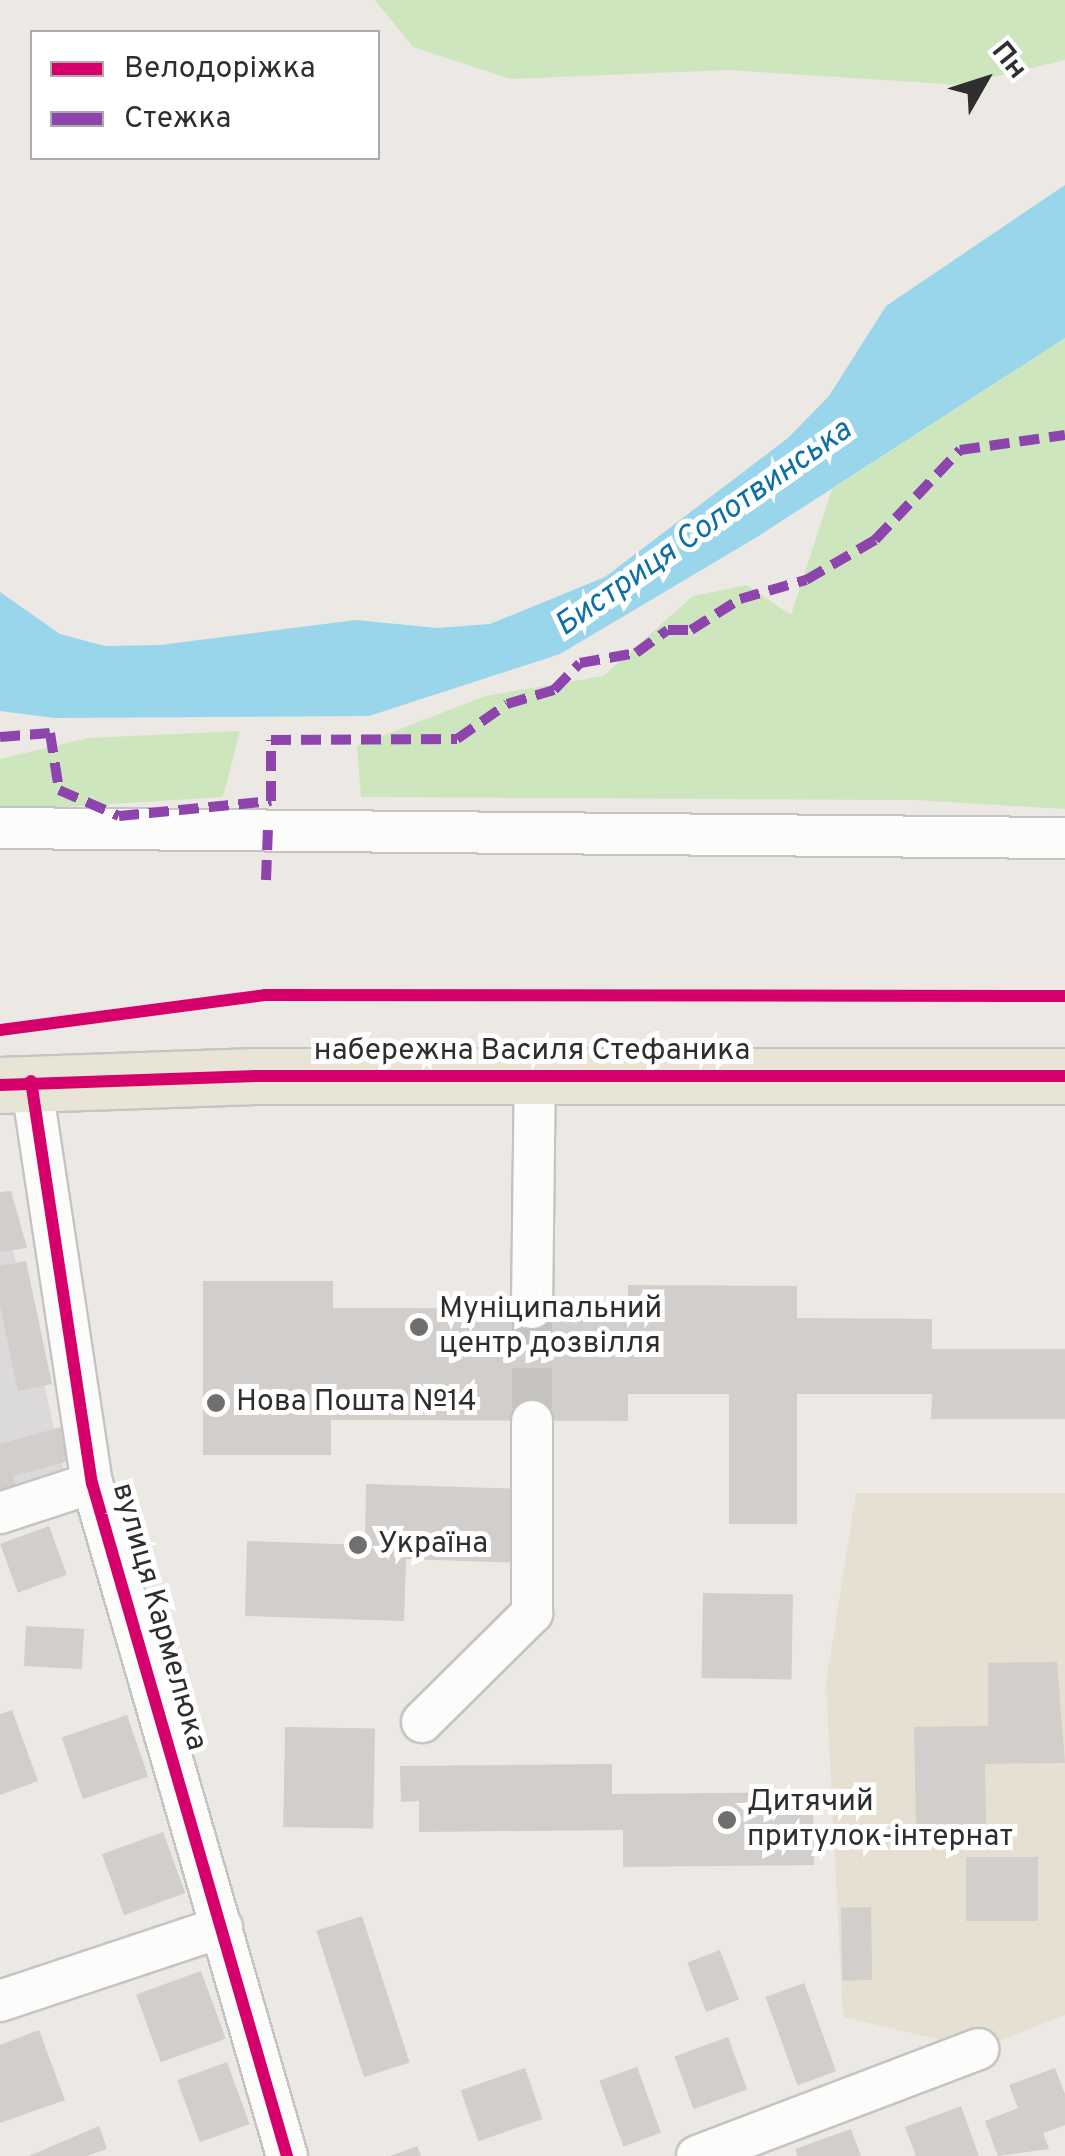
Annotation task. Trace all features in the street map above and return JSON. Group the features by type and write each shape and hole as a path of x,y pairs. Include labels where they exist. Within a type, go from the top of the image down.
{"main road":[{"name":"набережна Василя Стефаника","path":"15,1083 1065,1076"}],"street":[{"path":"0,828 1065,838"},
{"path":"532,1308 534,1078"},
{"name":"вулиця Кармелюка","path":"15,1083 92,1483 288,2156"},
{"path":"422,1722 532,1614 532,1421"},
{"path":"0,1513 92,1483"},
{"path":"0,2001 222,1927"},
{"path":"697,2156 978,2049"}],"shaded area":[{"path":"0,1193 64,1471 0,1495"},
{"path":"856,1493 1065,1493 1065,2015 978,2049 843,2017 826,1683"}],"green space":[{"path":"375,0 1065,0 1065,60 961,85 728,70 511,79 413,47"},
{"path":"1065,338 1065,809 914,800 361,797 357,746 485,696 603,676 693,596 747,585 791,615 832,489"},
{"path":"240,731 223,797 0,811 0,759 88,738"}],"water":[{"name":"Бистриця Солотвинська","path":"1065,185 1065,338 757,537 560,654 369,716 55,718 0,711 0,592 60,634 105,646 160,645 356,620 437,628 490,624 605,577 788,438 829,396 886,306"}],"building":[{"path":"11,1191 27,1248 0,1252 0,1192"},
{"path":"26,1261 52,1384 18,1391 0,1305 0,1266"},
{"path":"203,1281 333,1281 333,1308 628,1309 628,1285 797,1286 797,1318 932,1319 932,1349 1065,1349 1065,1419 931,1419 932,1394 797,1394 797,1524 729,1524 729,1394 628,1394 628,1421 331,1420 331,1455 203,1455"},
{"path":"65,1426 73,1460 13,1476 17,1490 0,1494 0,1444"},
{"path":"366,1484 530,1489 528,1563 406,1559 404,1621 245,1616 247,1541 365,1545"},
{"path":"49,1526 67,1575 18,1593 0,1544"},
{"path":"703,1593 793,1595 792,1680 702,1678"},
{"path":"26,1626 84,1629 82,1669 24,1666"},
{"path":"1057,1662 1065,1763 985,1764 986,1826 916,1827 914,1727 988,1726 988,1663"},
{"path":"12,1710 38,1781 0,1795 0,1714"},
{"path":"127,1715 148,1776 83,1799 62,1737"},
{"path":"285,1727 375,1729 373,1829 283,1827"},
{"path":"612,1764 612,1794 813,1792 814,1865 623,1867 623,1830 419,1832 419,1801 401,1802 400,1766"},
{"path":"163,1832 185,1893 124,1915 102,1854"},
{"path":"966,1857 1038,1857 1038,1921 966,1921"},
{"path":"871,1907 872,1980 842,1981 841,1908"},
{"path":"362,1916 410,2062 364,2077 316,1931"},
{"path":"720,1950 739,1999 706,2012 687,1963"},
{"path":"201,1971 226,2039 161,2062 136,1995"},
{"path":"804,1983 836,2071 798,2085 765,1997"},
{"path":"39,2030 65,2100 0,2123 0,2045"},
{"path":"728,2037 747,2090 694,2109 674,2056"},
{"path":"227,2062 250,2124 200,2142 177,2080"},
{"path":"637,2067 661,2133 623,2146 599,2081"},
{"path":"525,2068 543,2119 478,2141 461,2090"},
{"path":"1055,2068 1065,2094 1065,2125 1043,2133 1049,2149 998,2156 985,2121 1018,2108 1009,2085"},
{"path":"961,2106 979,2156 916,2156 905,2127"},
{"path":"99,2126 107,2149 87,2156 29,2156"},
{"path":"851,2129 861,2156 798,2156 795,2149"},
{"path":"417,2146 421,2156 390,2156"}],"tunnel":[{"path":"532,1308 532,1421"}],"marked path":[{"path":"0,737 50,733 59,790 119,816 271,801 271,740 457,739 507,704 554,690 580,663 636,653 668,630 691,630 740,599 806,580 875,540 960,450 1065,435"},
{"path":"266,880 268,828"}],"cycle path":[{"path":"0,1030 265,995 1065,996"},
{"path":"0,1085 256,1076 1065,1076"},
{"path":"31,1081 92,1483 287,2156"}],"place":[{"name":"Муніципальний центр дозвілля","path":"419,1327"},
{"name":"Нова Пошта №14","path":"216,1403"},
{"name":"Україна","path":"358,1545"},
{"name":"Дитячий притулок-інтернат","path":"727,1820"}]}
